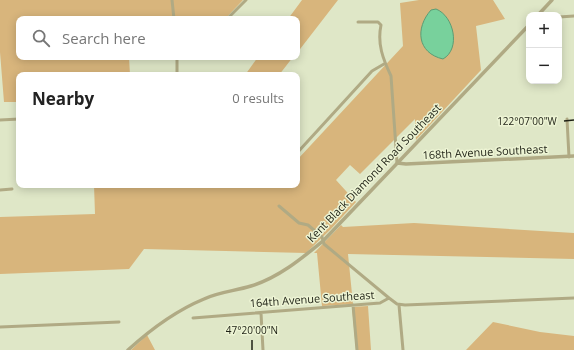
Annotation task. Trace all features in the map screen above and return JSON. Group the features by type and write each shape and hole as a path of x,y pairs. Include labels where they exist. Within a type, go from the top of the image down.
{"street":[{"path":"172,0 174,16"},
{"path":"230,16 246,0"},
{"path":"541,12 552,0"},
{"path":"562,17 574,16"},
{"path":"358,22 380,23 379,40 384,64 390,76 397,163"},
{"name":"Kent Black Diamond Road Southeast","path":"128,350 155,327 188,306 205,298 252,286 267,280 299,261 323,241 526,28"},
{"path":"177,60 177,72"},
{"path":"300,150 372,71 384,64"},
{"path":"0,120 16,119"},
{"path":"567,119 569,157"},
{"name":"168th Avenue Southeast","path":"397,163 406,164 574,156"},
{"path":"0,190 12,189"},
{"path":"279,206 299,222 308,224 322,237 324,244 389,298"},
{"name":"164th Avenue Southeast","path":"193,318 380,304 389,298 398,304"},
{"path":"403,350 398,304 574,298"},
{"path":"353,305 358,350"},
{"path":"261,312 263,350"},
{"path":"0,327 119,322"}],"shaded area":[{"path":"0,0 243,0 228,16 16,16 16,60 129,60 130,72 16,72 16,102 4,102 0,52"},
{"path":"302,0 338,0 300,49 300,16 290,16"},
{"path":"419,0 493,0 505,19 476,26 481,70 416,140 415,119 360,174 350,165 336,180 356,202 306,253 144,249 129,269 0,274 0,217 95,214 94,188 300,188 300,157 403,46 400,3"},
{"path":"436,9 447,18 453,33 452,48 449,54 443,59 434,56 428,51 421,39 422,24 431,10"},
{"path":"256,60 291,60 281,72 247,72"},
{"path":"414,223 574,233 574,259 348,254 353,304 322,306 317,253 314,253 341,225 343,227"},
{"path":"368,306 371,350 356,350 352,307"},
{"path":"493,322 540,332 574,336 574,350 466,350"},
{"path":"147,335 155,350 131,350"}]}
